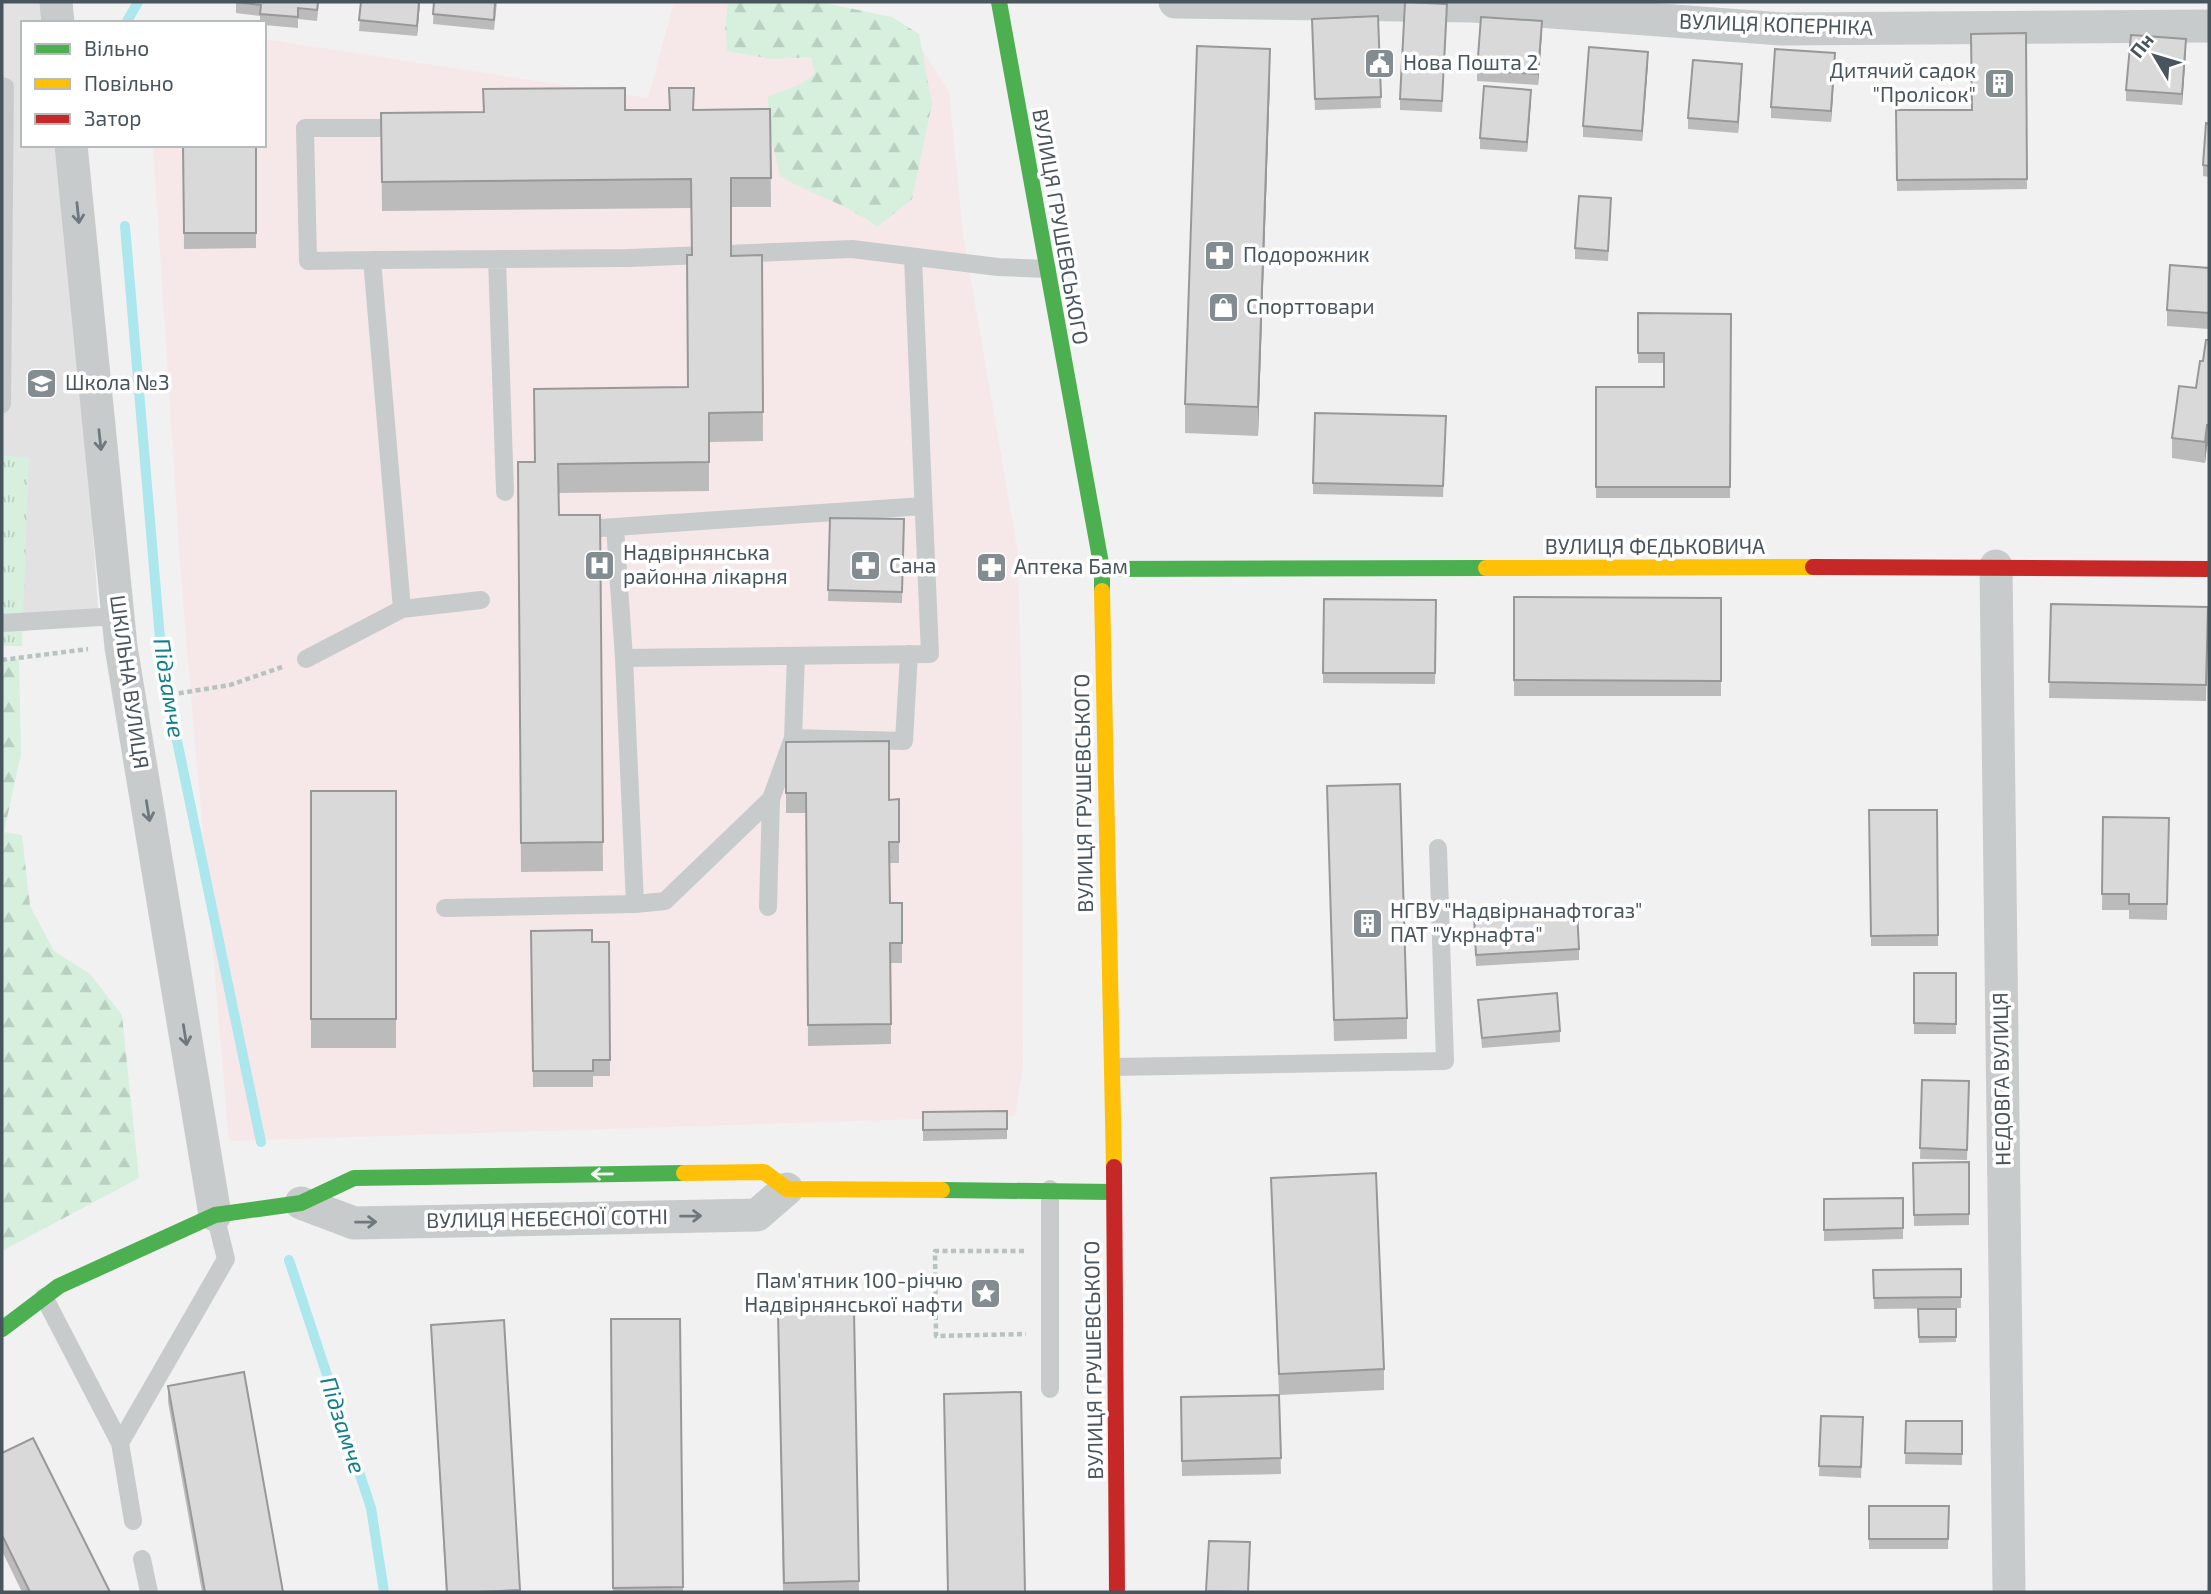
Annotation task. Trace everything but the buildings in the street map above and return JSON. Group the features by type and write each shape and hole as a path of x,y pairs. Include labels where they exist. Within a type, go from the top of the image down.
{"street":[{"path":"56,2 58,21"},
{"name":"ВУЛИЦЯ ГРУШЕВСЬКОГО","path":"999,2 1102,569 1108,938 1114,1067 1117,1592"},
{"name":"ВУЛИЦЯ КОПЕРНІКА","path":"1175,2 1472,6 1782,29 2209,26"},
{"name":"ШКІЛЬНА ВУЛИЦЯ","path":"71,147 119,632 215,1215"},
{"name":"ВУЛИЦЯ ФЕДЬКОВИЧА","path":"1102,569 1996,566 2209,569"},
{"name":"НЕДОВГА ВУЛИЦЯ","path":"1996,566 2009,1592"},
{"name":"ВУЛИЦЯ НЕБЕСНОЇ СОТНІ","path":"2,1329 59,1286 215,1215 301,1203 354,1178 764,1172 787,1189 1050,1189 1113,1192"},
{"name":"ВУЛИЦЯ НЕБЕСНОЇ СОТНІ","path":"301,1203 354,1223 757,1215 787,1189"}],"lane":[{"path":"2,86 5,87 2,404"},
{"path":"411,128 305,128 308,261 629,258 852,249 913,258 1047,268"},
{"path":"624,658 930,654 913,258"},
{"path":"497,259 505,492"},
{"path":"372,260 402,609"},
{"path":"586,529 923,506"},
{"path":"614,527 624,658 635,904"},
{"path":"306,659 402,609 481,600"},
{"path":"2,623 119,632"},
{"path":"793,738 904,741 909,654"},
{"path":"768,906 771,799 793,738 796,656"},
{"path":"445,908 664,901 771,799"},
{"path":"735,835 771,833"},
{"path":"1114,1067 1446,1061 1437,848"},
{"path":"1050,1189 1051,1389"},
{"path":"120,1443 226,1259 215,1215"},
{"path":"44,1297 120,1443 133,1521"},
{"path":"142,1559 149,1592"}],"path":[{"path":"2,660 119,632"},
{"path":"152,697 230,685 306,659"},
{"path":"1032,1334 936,1336 934,1251 1049,1251"}],"shaded area":[{"name":"Школа №3","path":"2,2 56,2 57,21 21,21 21,147 66,147 99,622 2,634"},
{"name":"Надвірнянська районна лікарня","path":"674,2 747,2 921,48 949,91 963,234 1018,553 1022,727 1023,1067 1015,1116 229,1141 181,577 153,147 266,147 266,39 648,98"}],"green space":[{"path":"728,2 819,2 892,17 919,34 932,104 912,199 877,227 854,212 780,176 768,125 768,96 797,86 815,74 811,57 772,59 727,51 725,27"},
{"path":"2,456 29,457 22,646 2,646"},
{"path":"19,658 21,754 4,832 22,835 30,906 54,951 90,974 122,1015 139,1178 2,1251 2,661"}],"waterway":[{"name":"Підзамче","path":"127,21 138,2"},
{"name":"Підзамче","path":"125,226 163,674 261,1142"},
{"name":"Підзамче","path":"289,1260 371,1508 384,1592"}],"traffic: fast":[{"path":"999,2 1102,569 1102,591"},
{"path":"1102,569 1486,568"},
{"path":"2,1329 59,1286 215,1215 301,1203 354,1178 684,1173"},
{"path":"942,1190 1113,1192"}],"traffic: slow":[{"path":"1486,568 1813,567"},
{"path":"1102,591 1114,1167"},
{"path":"684,1173 764,1172 787,1189 942,1190"}],"traffic: jam":[{"path":"1813,567 2209,569"},
{"path":"1114,1167 1117,1592"}],"place":[{"name":"Нова Пошта 2","path":"1380,63"},
{"name":"Дитячий садок \"Пролісок\"","path":"1999,83"},
{"name":"Подорожник","path":"1220,255"},
{"name":"Спорттовари","path":"1223,307"},
{"name":"Школа №3","path":"42,383"},
{"name":"Надвірнянська районна лікарня","path":"600,565"},
{"name":"Сана","path":"866,566"},
{"name":"Аптека Бам","path":"991,567"},
{"name":"НГВУ \"Надвірнанафтогаз\" ПАТ \"Укрнафта\"","path":"1367,923"},
{"name":"Пам'ятник 100-річчю Надвірнянської нафти","path":"986,1293"}]}
